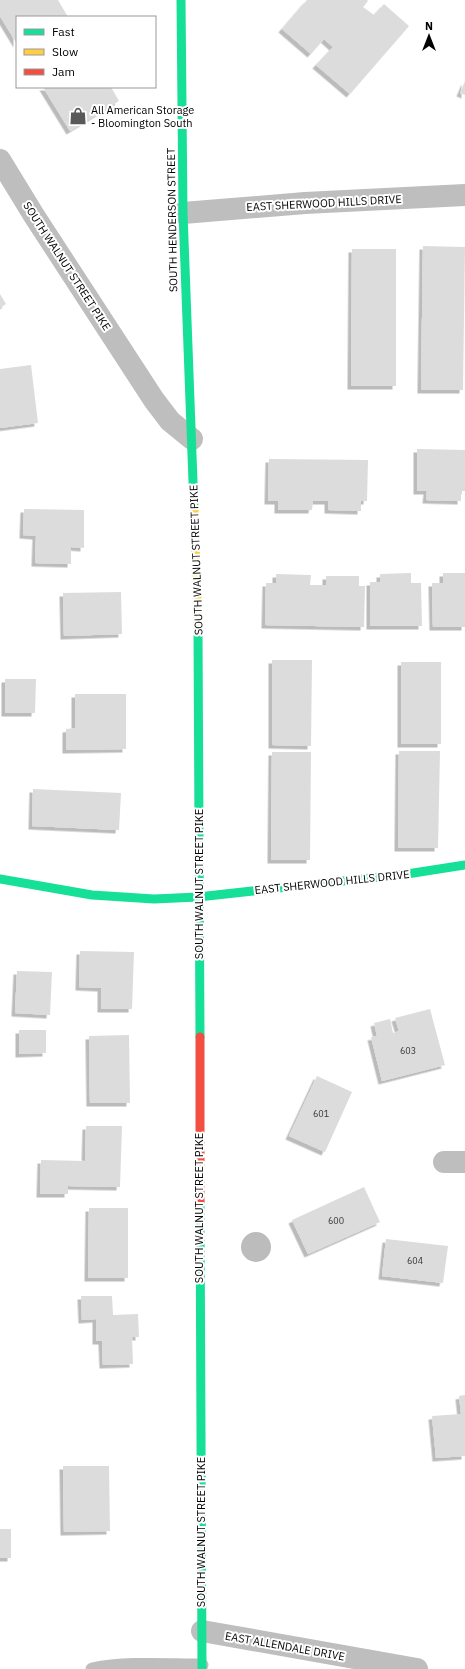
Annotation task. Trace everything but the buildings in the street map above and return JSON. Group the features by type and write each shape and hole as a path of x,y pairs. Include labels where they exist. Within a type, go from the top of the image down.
{"street":[{"name":"SOUTH HENDERSON STREET","path":"181,0 183,213 192,439"},
{"name":"SOUTH WALNUT STREET PIKE","path":"0,160 37,220 154,400 170,421 192,439 198,607 202,1667"},
{"name":"EAST SHERWOOD HILLS DRIVE","path":"183,213 305,203 465,195"},
{"name":"EAST SHERWOOD HILLS DRIVE","path":"0,879 10,882 92,895 154,899 198,897 407,874 465,864"},
{"name":"EAST ALLENDALE DRIVE","path":"202,1631 417,1669"}],"lane":[{"path":"92,1669 152,1664 202,1667"}],"shaded area":[{"path":"256,1232 266,1237 271,1247 266,1257 256,1262 246,1257 241,1247 246,1237"}],"traffic: fast":[{"path":"181,0 183,213 194,508"},
{"path":"198,630 200,1037"},
{"path":"0,879 92,895 154,899 198,897 407,874 465,865"},
{"path":"200,1202 202,1669"}],"traffic: slow":[{"path":"194,508 198,630"}],"traffic: jam":[{"path":"200,1037 200,1202"}],"place":[{"name":"All American Storage - Bloomington South","path":"78,116"}]}
